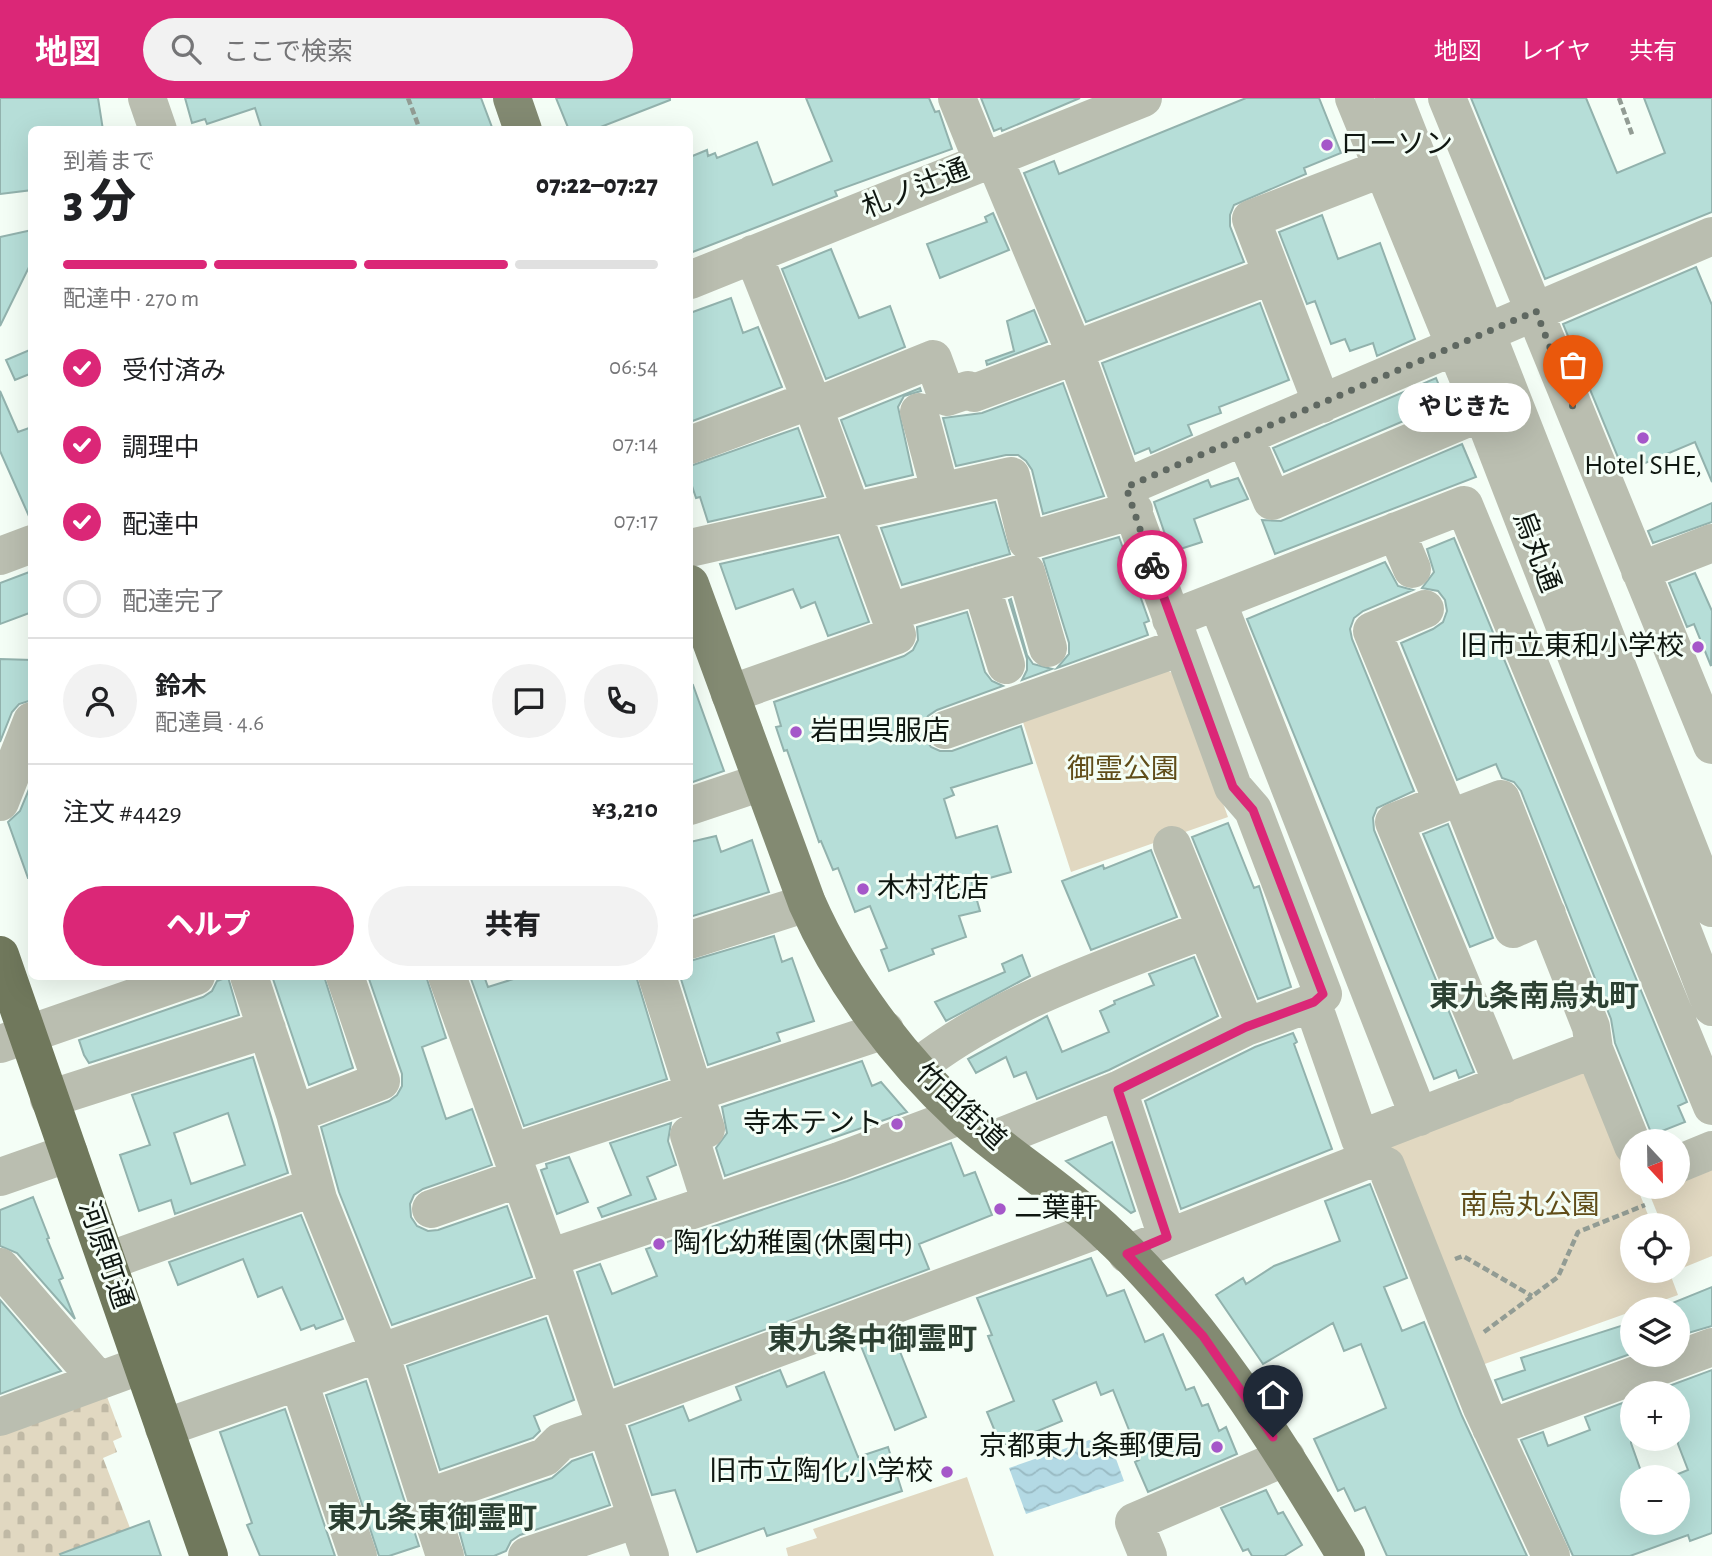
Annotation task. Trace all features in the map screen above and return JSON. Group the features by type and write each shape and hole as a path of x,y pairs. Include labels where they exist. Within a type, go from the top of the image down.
{"highway":[{"name":"河原町通","path":"0,955 14,1039 49,1099 108,1261 209,1556"}],"main road":[{"path":"512,98 522,126"},
{"name":"竹田街道","path":"693,592 807,902 823,940 854,990 916,1068 962,1115 1115,1241 1203,1336 1286,1457 1346,1556"}],"street":[{"path":"148,98 157,126"},
{"path":"957,98 1075,353 1233,787 1253,810 1323,994 1314,1002 1246,1027 1118,1090 993,1140"},
{"name":"札ノ辻通","path":"693,279 988,160 1077,110 1143,98"},
{"name":"烏丸通","path":"1354,98 1383,168 1472,340 1712,908"},
{"name":"烏丸通","path":"1394,98 1472,340 1482,412 1712,1007"},
{"path":"1447,98 1712,746"},
{"path":"1322,404 1251,219 1383,168"},
{"path":"693,547 852,514 940,490 1011,476 1027,541 1130,499 1245,437 1536,311 1708,249"},
{"path":"730,694 897,635 813,403 753,254"},
{"path":"693,444 933,359 947,397 968,390 974,393 1272,275"},
{"path":"919,412 940,490"},
{"path":"1245,437 1272,501 1482,412"},
{"path":"944,730 1176,633 1217,601 1464,505 1712,1106"},
{"path":"1396,531 1412,569"},
{"path":"1640,571 1712,543"},
{"path":"0,556 28,546"},
{"path":"889,612 1026,572 1048,648"},
{"path":"981,585 1006,665"},
{"path":"1217,601 1419,1117"},
{"path":"1424,609 1372,631 1455,807"},
{"path":"0,802 28,731"},
{"path":"693,805 762,782"},
{"path":"1503,1085 1394,822 1501,799 1591,1027 1594,1049 1626,1129"},
{"path":"1172,845 1246,1027"},
{"path":"693,939 807,902"},
{"path":"916,1068 942,1047 1026,1001 1206,929"},
{"path":"14,1039 184,980"},
{"path":"250,980 295,1114 314,1187 380,1353 445,1556"},
{"path":"295,1114 381,1081 346,980"},
{"path":"459,980 515,1165 555,1274 650,1556"},
{"path":"658,980 706,1129 689,1135 711,1204"},
{"path":"1314,1002 1365,1149 1386,1166 1491,1428 1551,1556"},
{"path":"49,1099 267,1029"},
{"path":"431,1209 515,1165 694,1093 886,1030"},
{"path":"426,1498 545,1457 560,1442 604,1420 1115,1241 1167,1237 1365,1149 1419,1117 1594,1049"},
{"path":"1118,1090 1167,1237"},
{"path":"164,1428 380,1353 711,1204 962,1115"},
{"path":"1690,1159 1712,1150"},
{"path":"0,1177 69,1153"},
{"path":"108,1261 314,1187"},
{"path":"0,1267 99,1381"},
{"path":"1491,1428 1712,1347"},
{"path":"0,1417 142,1365"},
{"path":"299,1382 358,1556"},
{"path":"1148,1556 1134,1522 1286,1457"},
{"path":"527,1556 637,1519"}],"path":[{"path":"408,98 418,126"},
{"path":"1619,98 1633,137"},
{"path":"1459,1346 1502,1321 1558,1277 1578,1232 1645,1205"},
{"path":"1451,1261 1463,1256 1533,1297"}],"green space":[{"name":"御霊公園","path":"1167,670 1177,676 1228,817 1071,872 1023,722"},
{"name":"南烏丸公園","path":"1589,1067 1620,1143 1620,1199 1642,1199 1647,1213 1620,1213 1620,1283 1674,1283 1678,1295 1620,1297 1620,1316 1479,1366 1384,1145"},
{"path":"1712,1167 1712,1256 1690,1265 1690,1213 1657,1213 1651,1199 1690,1199 1690,1176"},
{"path":"106,1394 122,1437 113,1441 117,1452 103,1458 132,1533 66,1556 0,1556 0,1434"},
{"path":"967,1477 994,1556 788,1556 786,1548 817,1538 813,1529"}],"water":[{"path":"1107,1434 1124,1481 1026,1514 1009,1468"}],"building":[{"path":"0,98 98,98 102,126 28,126 28,190 0,194"},
{"path":"185,98 481,98 492,126 261,126 255,108 207,124 205,119 192,123"},
{"path":"556,98 670,98 603,126 567,126"},
{"path":"806,98 929,98 935,112 939,111 952,149 835,191 837,196 693,252 693,156 707,150 708,156 715,153 717,158 757,142 773,185 832,161"},
{"path":"981,98 1080,98 1002,131 1001,128 994,131"},
{"path":"1246,98 1319,98 1341,153 1304,168 1306,174 1234,205 1230,226 1244,262 1086,322 1024,173 1054,161 1059,174"},
{"path":"1471,98 1586,98 1617,173 1665,153 1644,98 1712,98 1712,212 1545,279"},
{"path":"993,213 1009,250 940,278 927,244 987,222 985,217"},
{"path":"1322,215 1338,259 1380,243 1415,339 1377,356 1373,343 1350,351 1345,339 1331,344 1315,301 1307,304 1279,232"},
{"path":"28,231 28,269 0,326 0,237"},
{"path":"831,249 859,318 890,306 905,347 826,379 782,269"},
{"path":"1696,267 1712,305 1712,482 1695,442 1624,472 1563,324"},
{"path":"731,298 743,333 758,327 782,387 693,421 693,312"},
{"path":"1260,303 1289,380 1219,407 1221,413 1188,425 1192,435 1151,453 1149,448 1135,454 1102,363"},
{"path":"1034,310 1047,342 987,365 986,361 1014,351 1007,321"},
{"path":"28,351 28,375 15,380 6,360"},
{"path":"1436,378 1446,403 1284,472 1273,448"},
{"path":"1063,383 1104,496 1043,514 1032,470 1018,455 956,466 943,418 982,413"},
{"path":"920,388 921,391 904,396 898,407 913,475 866,486 841,420"},
{"path":"0,391 18,432 28,428 28,514 0,451"},
{"path":"798,428 823,496 708,522 700,497 696,498 693,489 693,465"},
{"path":"1462,444 1476,477 1275,554 1262,520 1281,521"},
{"path":"1238,478 1248,499 1194,519 1202,542 1171,552 1154,502 1208,480 1211,487"},
{"path":"995,502 1010,554 902,585 881,528"},
{"path":"1712,503 1712,522 1653,543 1648,531"},
{"path":"838,537 869,622 828,636 815,602 801,608 793,589 736,609 720,564"},
{"path":"1119,537 1149,621 1144,623 1148,635 1057,668 1069,654 1069,643 1043,559"},
{"path":"1454,538 1687,1102 1678,1106 1685,1122 1667,1129 1650,1129 1615,1043 1611,1019 1521,791 1514,782 1502,778 1496,764 1457,780 1401,643 1433,629 1443,622 1447,611 1445,600 1438,591 1422,588 1434,572 1427,549"},
{"path":"1385,562 1398,586 1413,590 1363,611 1354,618 1350,629 1414,791 1377,808 1373,818 1374,830 1474,1072 1459,1078 1456,1070 1434,1079 1247,619"},
{"path":"28,572 28,614 0,624 0,583"},
{"path":"1695,573 1712,611 1711,666 1694,624 1687,627 1669,583"},
{"path":"1011,599 1027,655 1033,664 1052,669 1022,680 1027,670 1027,659 1009,600"},
{"path":"967,612 985,672 992,681 1003,686 937,710 928,716 923,727 924,737 931,747 940,751 952,751 1021,726 1032,763 951,788 954,795 944,799 956,838 997,826 1011,872 972,883 980,911 959,916 966,937 932,949 934,954 889,971 881,950 887,948 870,906 855,912 838,868 833,870 821,841 819,842 787,750 784,751 776,727 781,726 774,702 904,656 913,650 918,640 917,627"},
{"path":"0,659 28,660 28,701 19,704 12,712 0,742"},
{"path":"693,685 724,771 693,782"},
{"path":"28,792 28,878 8,822 20,811"},
{"path":"1228,823 1254,888 1259,886 1291,987 1258,999 1192,837"},
{"path":"1448,824 1493,938 1470,947 1423,834"},
{"path":"716,836 721,852 752,840 769,892 693,916 693,841"},
{"path":"1151,850 1177,917 1091,950 1062,881 1103,865 1104,869"},
{"path":"774,936 782,962 792,958 814,1021 777,1033 780,1041 708,1065 681,980 693,980 693,960"},
{"path":"1022,955 1030,976 946,1021 935,1002 1005,972 1002,964"},
{"path":"1194,957 1218,1016 1109,1070 1037,1099 1026,1072 1014,1077 1006,1057 976,1073 968,1059 1047,1016 1062,1052 1109,1032 1100,1011 1115,1004 1114,1001 1154,985 1149,974"},
{"path":"229,980 239,1015 89,1063 84,1055 79,1040 203,997 212,991 217,981"},
{"path":"273,980 325,980 353,1068 309,1085"},
{"path":"369,980 427,980 446,1038 422,1047 446,1119 472,1109 492,1165 423,1189 414,1195 410,1204 411,1217 417,1226 428,1231 438,1230 507,1206 532,1277 392,1325 339,1192 321,1127 389,1101 397,1095 402,1086 402,1074"},
{"path":"471,980 485,980 488,987 510,980 637,980 667,1079 524,1126"},
{"path":"1293,1033 1297,1042 1294,1044 1332,1149 1181,1209 1145,1101 1255,1047"},
{"path":"253,1057 288,1173 175,1214 171,1200 139,1211 120,1155 150,1145 132,1095","holes":["228,1113 245,1165 191,1184 174,1133"]},
{"path":"862,1061 872,1086 881,1082 907,1112 725,1176 716,1148 727,1133 722,1107"},
{"path":"671,1123 668,1141 676,1165 647,1177 656,1199 602,1217 598,1208 631,1195 610,1143"},
{"path":"1112,1142 1135,1211 1131,1213 1066,1161"},
{"path":"951,1143 964,1176 975,1172 992,1215 919,1244 929,1269 615,1385 577,1272 600,1264 612,1294 657,1276 646,1249"},
{"path":"569,1157 588,1202 557,1214 541,1170 547,1168 546,1164"},
{"path":"1370,1184 1407,1278 1384,1287 1402,1331 1424,1322 1462,1416 1527,1556 1387,1556 1365,1507 1355,1511 1344,1488 1338,1491 1314,1439 1386,1408 1361,1344 1344,1351 1333,1323 1263,1364 1216,1295 1243,1278 1246,1284 1274,1266 1340,1241 1325,1201"},
{"path":"33,1197 63,1278 59,1280 75,1319 17,1253 0,1246 0,1210"},
{"path":"301,1215 343,1319 316,1329 314,1325 301,1330 282,1287 258,1297 243,1259 178,1285 169,1262"},
{"path":"1091,1258 1107,1296 1124,1290 1145,1342 1163,1334 1186,1390 1194,1387 1202,1406 1208,1404 1219,1431 1226,1427 1237,1454 1148,1492 1135,1462 1139,1460 1113,1390 1101,1395 1096,1382 1053,1400 1062,1421 1001,1446 987,1412 1014,1401 988,1336 992,1335 977,1298"},
{"path":"1712,1287 1712,1326 1690,1332 1690,1297 1687,1297"},
{"path":"0,1300 61,1371 0,1394"},
{"path":"546,1318 574,1400 534,1416 540,1431 533,1438 440,1470 407,1366"},
{"path":"1620,1326 1620,1358 1503,1400 1495,1380 1525,1370 1521,1358"},
{"path":"891,1329 926,1417 895,1430 859,1341"},
{"path":"780,1370 787,1387 824,1372 858,1457 888,1447 902,1491 767,1536 764,1528 697,1552 675,1490 652,1495 629,1426 683,1406 689,1421 741,1400 736,1387"},
{"path":"1712,1370 1712,1533 1690,1541 1690,1465 1686,1465 1681,1451 1690,1451 1690,1381 1682,1381"},
{"path":"366,1381 419,1546 389,1556 379,1556 326,1395"},
{"path":"1620,1404 1620,1451 1634,1451 1639,1465 1620,1465 1620,1535 1688,1535 1630,1556 1573,1556 1521,1440 1543,1432 1548,1446 1590,1430 1585,1417"},
{"path":"285,1409 335,1556 260,1556 247,1525 252,1523 220,1432"},
{"path":"592,1454 610,1505 520,1535 511,1541 506,1551 494,1556 466,1556 454,1512 552,1478 572,1461"},
{"path":"1266,1490 1278,1514 1283,1512 1302,1545 1284,1556 1252,1556 1248,1549 1243,1551 1221,1508"},
{"path":"149,1521 161,1556 60,1554"}],"way so far":[{"path":"1152,565 1126,487 1456,348 1536,311 1573,407"}],"place":[{"name":"ローソン","path":"1327,145"},
{"name":"やじきた","path":"1573,407"},
{"name":"Hotel SHE,","path":"1643,438"},
{"name":"旧市立東和小学校","path":"1698,647"},
{"name":"岩田呉服店","path":"796,732"},
{"name":"木村花店","path":"863,889"},
{"name":"寺本テント","path":"897,1124"},
{"name":"二葉軒","path":"1000,1209"},
{"name":"陶化幼稚園(休園中)","path":"659,1244"},
{"name":"京都東九条郵便局","path":"1217,1447"},
{"name":"旧市立陶化小学校","path":"947,1472"}],"district":[{"name":"東九条南烏丸町","path":"1534,997"},
{"name":"東九条中御霊町","path":"872,1340"},
{"name":"東九条東御霊町","path":"432,1519"}],"route":[{"path":"1152,565 1233,787 1253,810 1323,994 1314,1002 1246,1027 1118,1090 1167,1237 1127,1254 1174,1301 1203,1336 1273,1437"}]}
